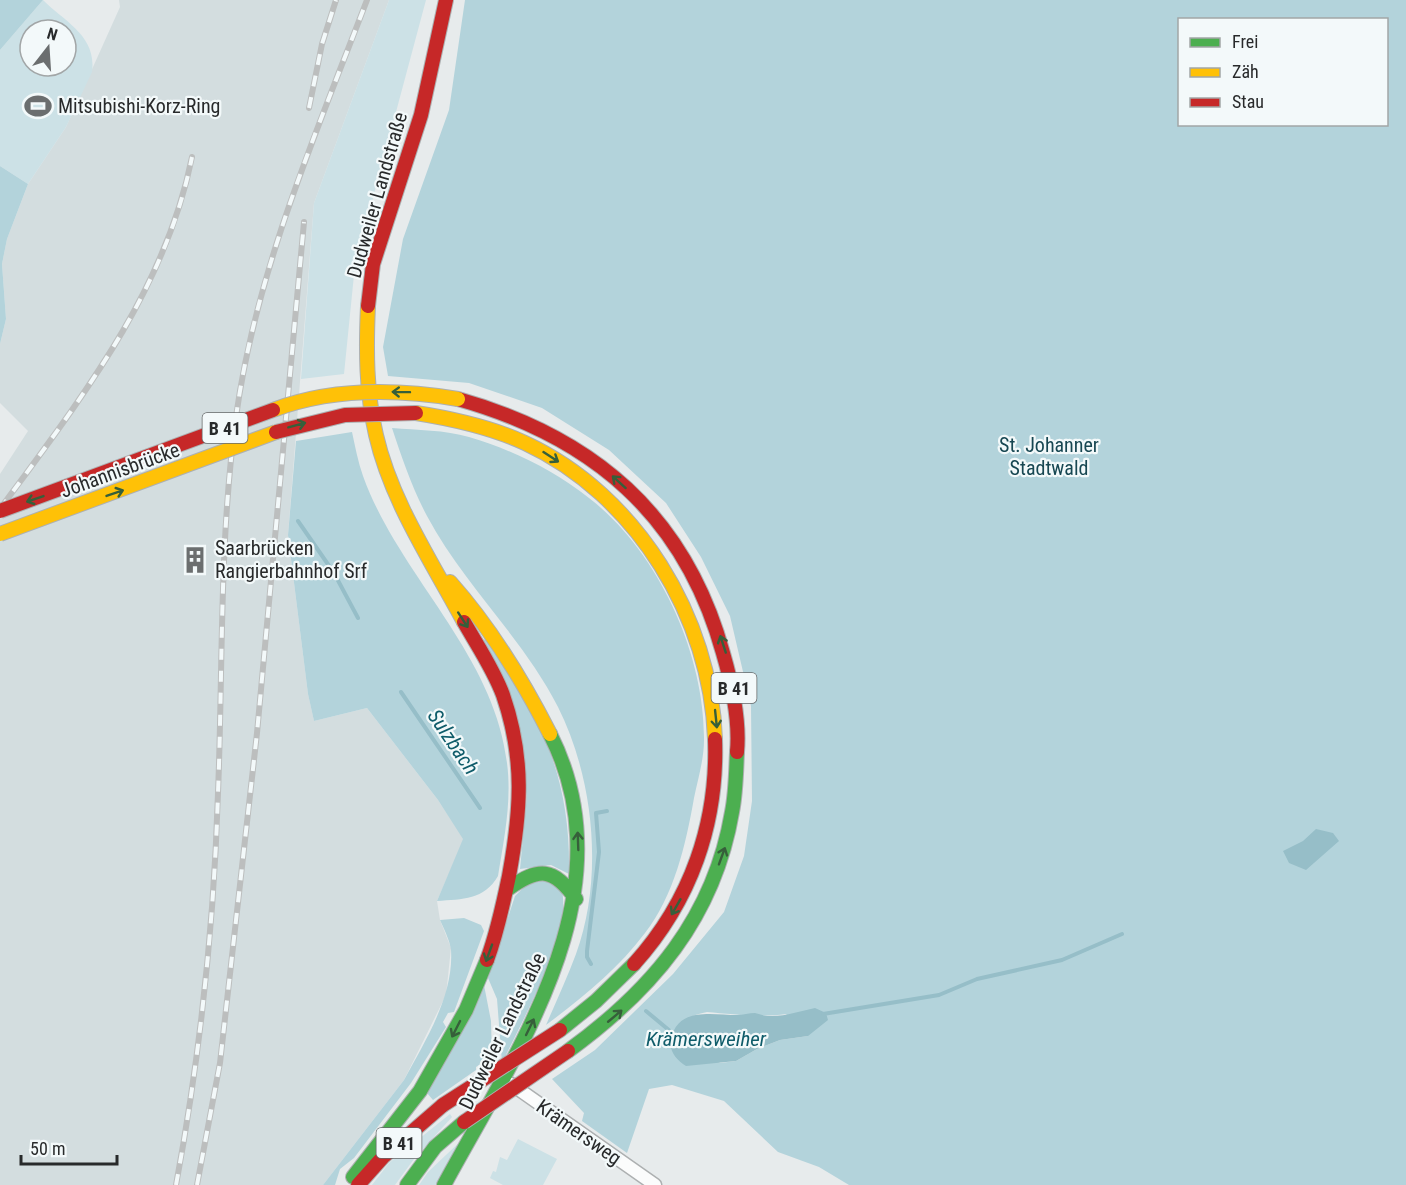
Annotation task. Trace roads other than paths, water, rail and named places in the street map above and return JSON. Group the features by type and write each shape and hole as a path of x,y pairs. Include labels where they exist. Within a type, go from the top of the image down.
{"main road":[{"name":"Dudweiler Landstraße","path":"347,1185 420,1091 454,1034 488,957 508,889 519,820 519,766 516,742 502,693 468,628 447,594 436,568 412,528 384,462 371,411 366,330 374,264 423,105 446,0"},
{"name":"Johannisbrücke","path":"0,511 289,404 332,395 370,392 423,393 458,399 509,414 570,444 601,466 647,508 687,562 721,637 734,689 739,753 738,783 727,838 714,879 687,934 650,982 626,1007 568,1051 464,1122 435,1147 406,1185"},
{"name":"Johannisbrücke","path":"0,534 124,490 295,424 372,412 416,413 463,421 498,432 542,451 566,466 617,508 639,533 669,576 693,628 712,688 717,724 715,794 697,864 682,896 655,939 632,968 588,1008 560,1030 444,1105 383,1157 358,1185"},
{"name":"Dudweiler Landstraße","path":"436,568 480,617 537,704 559,749 573,799 578,832 576,899 567,938 546,995 503,1079 444,1185"},
{"path":"508,889 532,873 549,871 565,882 576,899"}],"street":[{"name":"Krämersweg","path":"503,1079 655,1185"}],"water":[{"path":"1316,829 1333,833 1339,841 1306,870 1289,863 1283,851 1303,841"},
{"name":"Krämersweiher","path":"815,1008 826,1013 828,1020 808,1036 780,1040 736,1061 686,1066 672,1052 671,1040 675,1029 688,1017 707,1014 755,1013 775,1016"}],"waterway":[{"name":"Sulzbach","path":"298,521 334,573 358,618"},
{"name":"Sulzbach","path":"401,692 480,808"},
{"path":"591,964 587,951 599,852 596,813 607,811"},
{"path":"823,1014 939,995 977,979 1062,960 1122,934"},
{"path":"646,1011 676,1036"}],"railway":[{"path":"309,108 322,44 336,0"},
{"path":"176,1185 199,1039 213,891 224,558 236,417 245,363 273,257 308,153 367,0"},
{"path":"0,509 60,427 116,343 162,254 179,206 192,157"},
{"path":"197,1185 220,1063 257,733 304,222"}],"place":[{"name":"Mitsubishi-Korz-Ring","path":"38,106"},
{"name":"Saarbrücken Rangierbahnhof Srf","path":"195,560"}],"park label":[{"name":"St. Johanner Stadtwald","path":"1049,456"}]}
